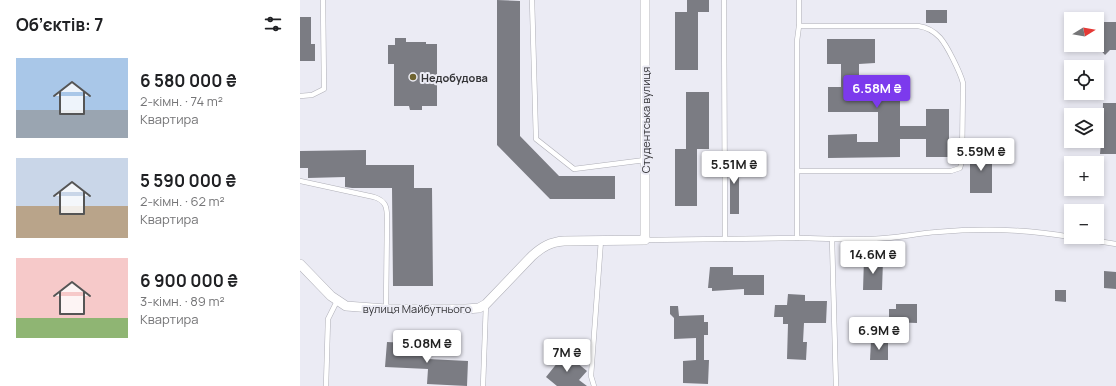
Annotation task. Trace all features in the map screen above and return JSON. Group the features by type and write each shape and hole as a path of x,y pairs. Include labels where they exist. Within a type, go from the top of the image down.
{"street":[{"name":"Студентська вулиця","path":"645,0 645,240"},
{"name":"вулиця Майбутнього","path":"300,264 336,301 351,308 466,310 479,308 486,304 532,256 552,242 645,240"}],"lane":[{"path":"300,96 312,95 324,88 323,0"},
{"path":"532,0 536,139 574,170 645,160"},
{"path":"724,0 726,239"},
{"path":"797,238 797,41 800,26 799,0"},
{"path":"797,172 951,171 960,168 962,162 963,83 944,42 936,33 924,27 918,26 800,26"},
{"path":"300,181 374,197 383,201 385,204 387,218 386,309"},
{"path":"645,240 797,238 832,240 886,238 936,232 991,229 1024,230 1064,236"},
{"path":"594,386 591,376 601,240"},
{"path":"832,240 836,386"},
{"path":"1104,242 1116,244"},
{"path":"326,386 328,319 336,301"},
{"path":"484,386 486,304"}],"building":[{"path":"497,0 520,1 520,136 559,176 615,176 615,199 550,199 497,145"},
{"path":"687,0 709,0 709,12 698,12 698,70 675,70 675,12 687,12"},
{"path":"926,10 947,10 947,23 926,23"},
{"path":"300,17 311,17 311,44 315,44 315,61 300,61"},
{"path":"1104,22 1116,22 1116,50 1110,50 1105,55 1102,52 1104,52"},
{"path":"395,38 406,38 406,42 426,42 426,44 437,44 437,106 422,106 422,110 410,110 409,106 394,106 394,64 388,64 388,45 395,45"},
{"path":"827,39 875,39 875,63 859,64 859,87 900,87 900,126 926,126 926,109 949,109 949,157 926,157 926,139 900,139 900,157 828,158 828,135 857,134 857,142 878,142 878,112 828,112 828,87 841,87 841,64 827,64"},
{"path":"686,92 709,92 709,149 697,149 697,206 675,206 675,149 686,149"},
{"path":"1103,103 1116,103 1116,154 1100,154 1100,148 1104,148"},
{"path":"366,150 366,165 414,165 414,188 432,188 433,286 393,286 392,188 345,187 345,177 308,178 308,168 300,168 300,151"},
{"path":"970,150 992,150 992,193 970,193"},
{"path":"730,153 739,160 739,214 730,214"},
{"path":"864,259 883,260 882,290 863,290"},
{"path":"710,267 733,267 733,275 764,275 764,295 744,295 744,289 712,291 712,288 708,288"},
{"path":"1104,271 1116,272 1116,289 1104,288"},
{"path":"1055,290 1066,290 1066,302 1055,301"},
{"path":"788,294 805,295 805,301 827,301 826,323 804,323 803,342 807,342 806,360 787,359 788,324 783,324 783,317 774,317 775,305 787,305"},
{"path":"896,304 917,304 917,323 889,322 889,309 896,309"},
{"path":"670,306 678,306 679,316 704,315 704,322 708,322 708,335 704,335 704,360 709,360 708,384 683,383 683,361 696,360 696,338 674,339 674,318 670,314"},
{"path":"871,341 888,341 888,360 870,360"},
{"path":"387,342 429,344 428,359 468,361 467,386 427,384 428,369 385,367"},
{"path":"562,357 571,358 587,371 579,380 587,386 557,386 546,377"}],"place":[{"name":"Недобудова","path":"413,77"}]}
